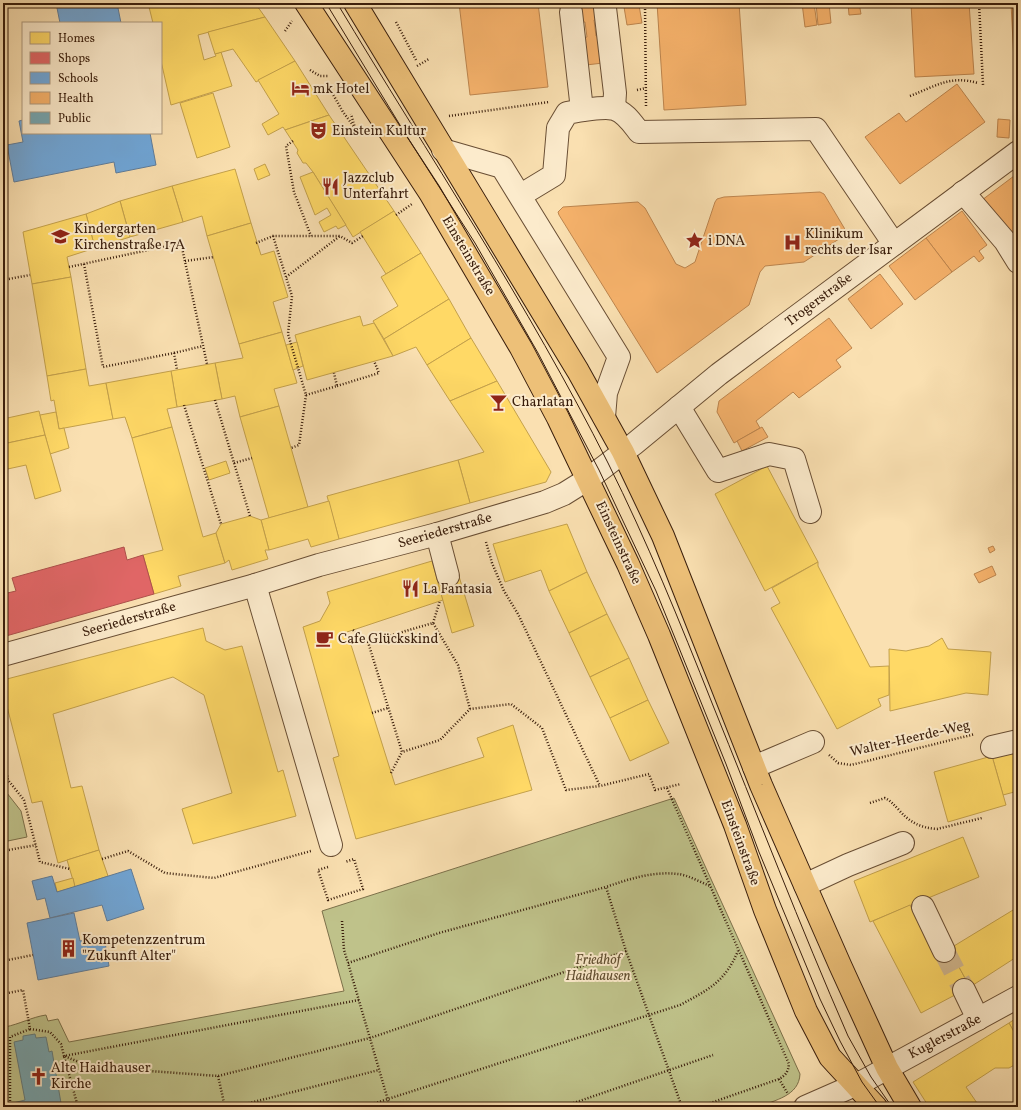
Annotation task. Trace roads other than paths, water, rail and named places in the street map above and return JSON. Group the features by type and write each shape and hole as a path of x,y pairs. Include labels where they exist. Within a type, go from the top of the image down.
{"main road":[{"name":"Einsteinstraße","path":"306,3 430,193 484,282 538,379 588,479 659,635 735,825 765,910 806,1011 830,1057 872,1077 910,1107"},
{"name":"Einsteinstraße","path":"355,3 578,370 670,539 754,767 805,885 872,1077 876,1107"}],"street":[{"path":"605,8 615,93 614,108"},
{"path":"571,12 582,110"},
{"path":"520,195 554,175 558,128 567,113 582,110 614,108 629,118 639,132 816,129 894,244"},
{"path":"443,150 502,167 618,357 606,393 604,418"},
{"name":"Trogerstraße","path":"623,452 719,374 1018,152"},
{"path":"963,192 1004,241 1018,262"},
{"path":"679,407 718,471 769,454 794,459 810,512"},
{"name":"Seeriederstraße","path":"3,656 255,585 320,565 436,534 544,502 564,494 588,479 623,452"},
{"path":"436,534 448,576"},
{"path":"255,585 331,845"},
{"path":"985,741 1018,741"},
{"path":"754,767 813,742"},
{"path":"805,885 848,865 903,843"},
{"path":"923,908 944,951"},
{"path":"964,990 978,1019"},
{"name":"Kuglerstraße","path":"798,1103 872,1077 1018,997"}],"tunnel":[{"path":"944,951 964,990"}],"tram line":[{"path":"326,3 406,135 475,243 538,353 599,470 656,591 726,764 759,852 820,999 862,1082 880,1107"},
{"path":"337,3 511,288 545,346 608,463 650,552 848,1036 871,1077 892,1107"}],"place":[{"name":"mk Hotel","path":"300,89"},
{"name":"Einstein Kultur","path":"319,131"},
{"name":"Jazzclub Unterfahrt","path":"330,186"},
{"name":"Kindergarten Kirchenstraße 17A","path":"61,237"},
{"name":"i DNA","path":"695,241"},
{"name":"Klinikum rechts der Isar","path":"792,242"},
{"name":"Charlatan","path":"499,402"},
{"name":"La Fantasia","path":"410,589"},
{"name":"Cafe Glückskind","path":"325,639"},
{"name":"Kompetenzzentrum \"Zukunft Alter\"","path":"69,948"},
{"name":"Alte Haidhauser Kirche","path":"38,1076"}],"park label":[{"name":"Friedhof Haidhausen","path":"598,968"}]}
